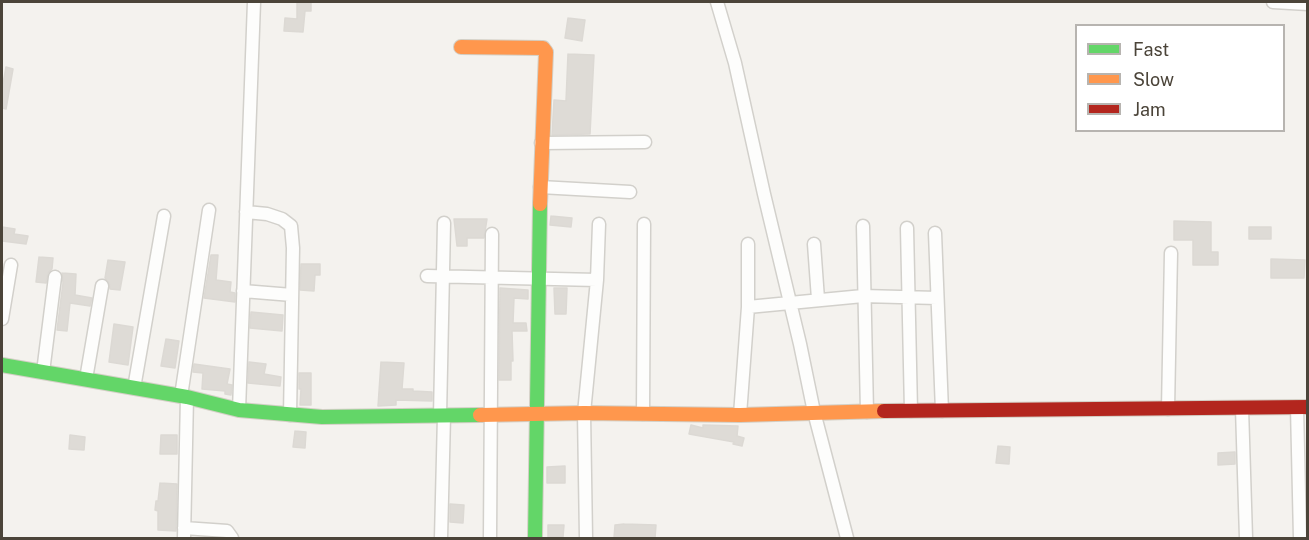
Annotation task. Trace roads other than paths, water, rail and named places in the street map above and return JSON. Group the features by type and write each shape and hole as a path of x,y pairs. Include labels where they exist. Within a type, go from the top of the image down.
{"street":[{"path":"239,410 254,2"},
{"path":"717,2 735,63 814,412 847,538"},
{"path":"1273,2 1308,4"},
{"path":"461,47 545,49 538,278 535,538"},
{"path":"541,143 645,142"},
{"path":"540,187 630,192"},
{"path":"208,210 184,396 184,533 227,531 232,538"},
{"path":"246,212 267,214 282,219 291,226 293,248 290,415"},
{"path":"134,388 164,216"},
{"path":"441,538 444,224"},
{"path":"644,224 644,414"},
{"path":"586,538 584,413 597,280 599,225"},
{"path":"863,226 867,412"},
{"path":"907,228 911,411"},
{"path":"934,232 942,411"},
{"path":"490,538 492,234"},
{"path":"741,415 748,244"},
{"path":"814,244 818,299"},
{"path":"1168,410 1171,253"},
{"path":"2,320 12,265"},
{"path":"427,276 597,280"},
{"path":"43,372 55,277"},
{"path":"87,379 102,286"},
{"path":"243,291 292,295"},
{"path":"747,307 863,296 937,298"},
{"path":"2,364 184,396 239,410 322,417 442,417 584,413 741,415 814,412 1302,407 1300,538"},
{"path":"1242,408 1246,538"}]}
